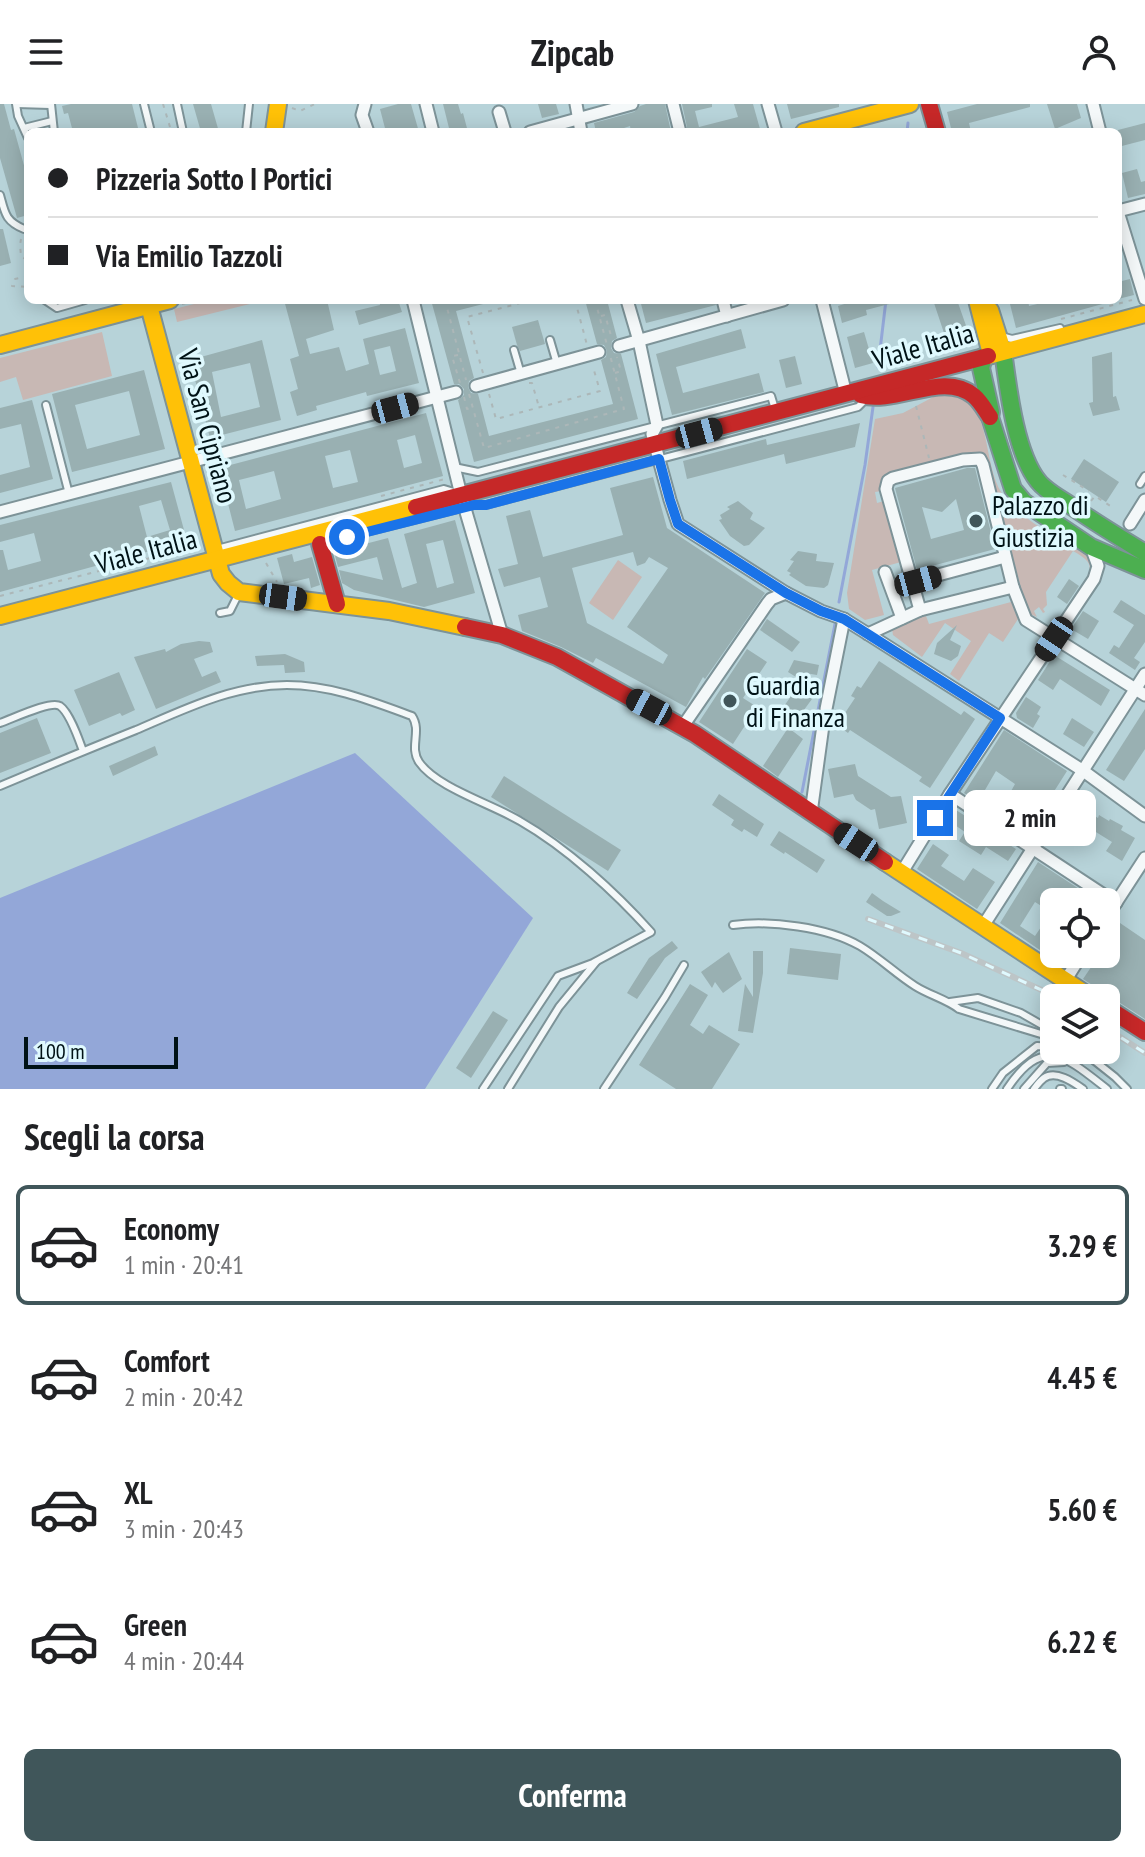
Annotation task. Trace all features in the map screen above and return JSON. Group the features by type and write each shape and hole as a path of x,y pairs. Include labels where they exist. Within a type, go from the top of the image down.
{"main road":[{"path":"275,128 281,104"},
{"path":"815,128 851,115 910,104"},
{"path":"929,104 936,128"},
{"path":"0,345 149,304"},
{"name":"Via San Cipriano","path":"156,304 190,463 221,574 239,592"},
{"path":"978,304 1007,384 1025,456 1038,482 1145,553"},
{"path":"988,304 994,349 981,368 990,417"},
{"name":"Viale Italia","path":"0,616 215,550 313,540 657,452 776,413 856,394 994,349 1035,343 1136,316"},
{"path":"1007,384 1035,343"},
{"path":"856,394 887,397 930,388 959,388 974,397 990,417 1013,489 1024,502 1091,547 1145,570"},
{"path":"313,540 337,604"},
{"path":"239,592 389,611 502,635 557,657 683,726 1070,984"},
{"path":"1120,1016 1145,1032"}],"street":[{"path":"365,104 362,115 367,128"},
{"path":"426,104 432,128"},
{"path":"576,104 580,128"},
{"path":"544,128 632,104"},
{"path":"673,104 679,128"},
{"path":"768,104 775,128"},
{"path":"1093,104 1099,128"},
{"path":"499,112 504,128"},
{"path":"1122,210 1145,204"},
{"path":"1122,224 1145,299"},
{"path":"414,304 463,501 502,635"},
{"path":"628,304 657,425 652,434 678,524 786,593 844,619 868,634 1082,770 1145,816"},
{"path":"724,304 727,316"},
{"path":"619,346 769,304"},
{"path":"823,304 856,394"},
{"path":"474,386 524,379 557,364 594,353"},
{"path":"0,512 456,392"},
{"path":"920,610 886,489 888,481 963,460 980,459 1013,587 1026,620 1140,692"},
{"path":"1130,524 1145,500"},
{"path":"902,872 950,794 1098,572 1091,547"},
{"path":"912,582 1005,557"},
{"path":"885,572 902,618"},
{"path":"868,634 920,610 1013,587"},
{"path":"683,726 767,604 786,593"},
{"path":"821,611 831,600"},
{"path":"811,813 825,714 844,619"},
{"path":"983,926 1082,770 1140,692 1145,674"},
{"path":"950,794 1093,888"},
{"path":"1120,897 1145,858"},
{"path":"1065,981 1073,968"}],"lane":[{"path":"52,121 24,128 16,104 50,105 53,128"},
{"path":"144,104 150,128"},
{"path":"177,104 182,128"},
{"path":"246,128 249,104"},
{"path":"0,195 6,215 13,224 24,228"},
{"path":"51,304 57,308 71,304"},
{"name":"Viale Italia","path":"1085,322 1136,316 1145,307"},
{"name":"Viale Italia","path":"994,349 1012,339 1070,325"},
{"path":"550,340 557,364"},
{"path":"514,350 524,379"},
{"name":"Viale Italia","path":"657,452 858,407 856,394"},
{"path":"454,467 478,472 771,396 776,413"},
{"path":"46,405 69,494"},
{"path":"1140,484 1145,476"},
{"name":"Viale Italia","path":"215,550 444,489 463,501"},
{"path":"220,613 230,611 239,592"},
{"path":"0,786 241,689 303,686 339,691 412,716 417,724 415,753 419,763 430,774 449,787 521,821 559,847 651,932 558,976 483,1089"},
{"path":"0,723 49,704 58,705 68,717 83,751"},
{"path":"733,925 767,923 838,936 880,959 913,985 959,1009 1040,1031"},
{"path":"508,1089 559,1007 598,959"},
{"path":"604,1089 684,965"},
{"path":"949,1002 978,998 1021,1013 1040,1026"},
{"path":"992,1089 1003,1073 1040,1046"},
{"path":"1007,1089 1029,1061 1040,1056"},
{"path":"1024,1089 1046,1064"},
{"path":"1070,1064 1107,1089"},
{"path":"1098,1064 1127,1089"},
{"path":"1034,1089 1044,1078 1054,1075 1083,1089"}],"path":[{"path":"163,104 169,128"},
{"path":"281,104 300,111 315,104"},
{"path":"24,236 20,245 24,258"},
{"path":"24,277 15,279 12,286 24,287"},
{"path":"446,304 459,355 474,386 496,419 600,391 594,353 576,304"},
{"path":"517,304 467,317 474,386 473,408 484,448 624,409 596,304"},
{"path":"600,316 605,315 608,325"},
{"path":"455,366 452,356 459,355"},
{"path":"615,373 621,371 618,361"},
{"path":"524,379 532,383 539,407"},
{"path":"913,393 931,468"},
{"path":"465,401 467,409 473,408"},
{"path":"1063,475 1089,492 1085,497 1091,501 1095,496 1112,507"},
{"path":"1079,493 1083,488"},
{"path":"0,596 215,550"},
{"path":"263,558 277,582"}],"shaded area":[{"path":"194,304 250,304 177,322 174,309"},
{"path":"102,332 112,376 23,400 16,377 0,382 0,358"},
{"path":"955,393 977,412 996,482 1008,502 1053,536 1087,556 1091,567 1089,578 1085,586 1089,565 1073,551 1046,592 1045,612 1039,607 1034,611 1037,617 1028,613 985,458 892,475 881,491 875,492 877,503 884,501 901,562 872,570 884,615 865,620 849,609 847,593 875,419 903,413 937,395"},
{"path":"618,560 642,577 613,620 589,603"},
{"path":"1011,602 1018,619 1003,642 989,633 959,681 950,674 971,641 945,623 922,657 893,635 892,629 900,623 926,616 929,624"}],"water":[{"path":"355,753 533,918 425,1089 0,1089 0,898"}],"building":[{"path":"0,104 4,104 24,165 24,216 17,218 0,158"},
{"path":"132,104 138,128 72,128 68,113 64,114 62,106"},
{"path":"193,104 211,104 218,128 200,128"},
{"path":"411,104 418,128 385,128 380,109"},
{"path":"443,104 458,104 467,128 449,128"},
{"path":"538,104 556,104 559,114 542,118"},
{"path":"665,104 670,128 595,128 594,123 634,112 640,106"},
{"path":"682,104 712,104 712,107 695,111 699,127 738,117 734,104 753,104 760,128 687,128"},
{"path":"787,104 839,104 839,107 791,119"},
{"path":"977,104 1030,104 1030,107 969,123 970,128 951,128 947,112"},
{"path":"1047,104 1077,104 1081,118 1055,128"},
{"path":"1145,123 1145,140 1122,146 1122,129"},
{"path":"1137,169 1141,182 1145,181 1145,194 1128,198 1122,173"},
{"path":"0,229 3,229 11,263 0,266"},
{"path":"1130,279 1134,295 1122,298 1122,281"},
{"path":"285,304 328,304 334,330 306,339 310,354 339,347 346,371 369,364 363,339 405,328 419,383 367,396 366,392 316,406 317,410 297,416 290,392 298,389 290,359 299,356","holes":["390,346 396,371 380,375 374,350"]},
{"path":"399,304 402,312 359,325 355,311"},
{"path":"432,304 483,304 456,311 474,378 469,381 468,387 471,393 478,394 489,436 613,404 601,360 606,357 607,351 604,345 597,344 586,304 608,304 617,338 612,341 611,348 614,353 621,354 638,419 474,462 458,400 464,395 464,389 454,384"},
{"path":"641,304 716,304 716,305 646,323"},
{"path":"889,304 866,310 867,315 842,323 838,306"},
{"path":"934,304 958,304 970,337 948,345"},
{"path":"1010,304 1102,304 1016,328"},
{"path":"538,320 545,344 520,351 512,327"},
{"path":"741,329 746,348 676,367 683,393 759,373 764,392 672,415 656,354"},
{"path":"864,332 873,363 855,368 847,337"},
{"path":"262,340 281,420 210,438 190,360","holes":["250,363 260,407 221,417 212,372"]},
{"path":"1112,352 1113,397 1116,396 1120,410 1093,416 1089,403 1093,402 1092,357"},
{"path":"795,356 802,384 786,388 779,360"},
{"path":"144,370 165,449 72,472 52,394","holes":["129,391 140,435 87,449 75,405"]},
{"path":"32,400 53,479 0,493 0,475 30,467 21,424 0,429 0,408"},
{"path":"426,413 443,476 235,531 219,468","holes":["415,435 422,463 404,468 397,440","350,450 358,482 333,488 325,456","274,471 281,499 246,509 239,480"]},
{"path":"860,423 855,447 786,464 784,454 687,479 683,461 766,439 767,445"},
{"path":"1084,459 1119,482 1106,502 1071,479"},
{"name":"Palazzo di Giustizia","path":"975,468 995,549 917,570 895,488","holes":["956,499 964,530 931,539 922,507 942,512"]},
{"path":"653,477 667,528 765,593 705,679 703,677 686,707 596,658 593,663 522,631 518,615 548,607 540,577 504,587 498,569 518,564 506,516 530,510 543,557 623,535 610,488","holes":["633,552 637,566 649,557 668,568 627,627 668,655 663,664 587,623 572,568"]},
{"path":"171,482 187,541 0,592 0,550 3,550 8,570 41,561 34,533 0,542 0,525","holes":["161,500 170,530 147,537 139,506"]},
{"path":"738,501 753,513 750,519 765,528 749,545 744,546 730,536 719,520 722,519 720,515 730,509 727,507"},
{"path":"455,520 475,593 424,607 354,590 342,583 339,570 383,580 377,557 338,567 334,552 388,538 402,588 417,583 404,534","holes":["443,540 454,583 437,588 426,544"]},
{"path":"798,551 817,554 816,561 834,563 828,585 824,588 806,586 789,575 791,573 787,571 794,561 790,560"},
{"path":"292,554 294,562 312,557 320,585 311,588 309,578 284,584 277,558"},
{"path":"1069,579 1079,586 1067,604 1057,597"},
{"path":"1121,600 1145,615 1145,642 1134,658 1140,662 1135,670 1109,653 1114,645 1119,648 1134,625 1113,612"},
{"path":"1083,611 1099,621 1088,639 1071,629"},
{"path":"767,619 800,642 792,652 760,630"},
{"path":"957,625 950,640 961,646 958,656 951,661 934,654 937,643"},
{"path":"210,642 213,652 194,659 202,677 216,671 221,682 156,709 134,657 165,649 166,652 181,644"},
{"name":"Guardia di Finanza","path":"747,649 767,662 743,698 757,707 733,744 699,722"},
{"path":"285,654 304,662 305,672 285,673 284,665 257,666 255,656"},
{"path":"1054,655 1110,690 1101,706 1060,679 1053,690 1038,680"},
{"path":"794,660 819,665 817,675 799,672 796,677 788,672"},
{"path":"879,661 961,715 964,711 975,719 930,788 919,781 922,777 850,730 848,733 837,725 855,698 851,696 857,686 861,688"},
{"path":"119,672 135,710 89,726 74,690"},
{"path":"796,689 812,699 790,729 803,739 778,777 763,766 788,728 775,719"},
{"path":"1026,697 1041,707 1033,728 1017,718 1016,713"},
{"path":"1145,709 1145,749 1124,781 1106,770"},
{"path":"37,718 51,753 0,773 0,733"},
{"path":"1072,718 1094,732 1084,747 1063,734"},
{"path":"1004,730 1067,771 1027,834 964,793","holes":["996,771 1015,784 1005,802 985,790"]},
{"path":"155,746 158,755 113,776 109,766"},
{"path":"855,764 858,776 891,797 901,796 907,823 879,829 875,809 871,810 856,800 853,794 834,798 828,769"},
{"path":"504,776 621,850 608,871 491,797"},
{"path":"719,794 764,824 757,837 731,825 734,820 712,805"},
{"path":"1074,807 1078,810 1080,807 1098,818 1099,815 1110,819 1135,838 1122,861 1106,851 1112,842 1083,824 1072,842 1057,833 1064,823 1060,821"},
{"path":"956,810 973,821 965,832 949,821"},
{"path":"968,827 990,841 994,835 1016,849 1008,861 986,847 981,855 959,841"},
{"path":"779,831 825,860 817,873 770,845"},
{"path":"933,844 949,855 941,866 964,881 973,868 995,882 977,909 917,869"},
{"path":"1038,862 1078,888 1040,888 1040,905 1035,902 1020,926 1035,936 1040,928 1040,950 1000,923"},
{"path":"872,893 901,912 887,916 866,902"},
{"path":"1120,923 1145,940 1145,1019 1120,1003 1120,984 1091,984 1083,979 1090,968 1120,968"},
{"path":"672,941 678,948 665,958 637,999 627,993 649,958"},
{"path":"790,948 841,954 838,980 787,974"},
{"path":"753,951 763,951 763,973 753,1033 738,1031 745,984 753,997"},
{"path":"729,952 742,979 723,993 715,982 712,988 701,972"},
{"path":"690,984 708,995 690,1025 703,1034 709,1025 740,1044 712,1089 676,1089 639,1065"},
{"path":"493,1011 508,1020 471,1078 456,1068"}],"waterway":[{"path":"907,128 908,123"},
{"path":"878,367 886,304"},
{"path":"839,602 873,407"},
{"path":"802,792 835,624"}],"railway":[{"path":"868,919 961,953 1040,989"},
{"path":"1120,1037 1145,1053"}],"traffic: fast":[{"path":"1003,351 1018,437 1038,481 1055,496 1145,553"},
{"path":"984,356 981,368 990,417 1013,489 1024,502 1091,547 1145,570"}],"traffic: slow":[{"path":"275,128 278,104"},
{"path":"819,128 910,104"},
{"path":"0,345 155,304"},
{"path":"978,304 991,354"},
{"path":"149,306 221,574 228,583 239,592 389,611 465,627"},
{"path":"990,310 1003,351"},
{"path":"988,356 1145,314"},
{"path":"0,616 416,507"},
{"path":"885,862 1071,984"}],"traffic: jam":[{"path":"929,104 936,128"},
{"path":"416,507 988,356"},
{"path":"861,395 889,396 949,386 974,396 990,417"},
{"path":"320,544 337,604"},
{"path":"465,627 502,635 557,657 695,734 885,862"},
{"path":"1120,1016 1145,1032"}],"place":[{"name":"Palazzo di Giustizia","path":"976,521"},
{"name":"Guardia di Finanza","path":"730,701"}],"route":[{"path":"347,537 474,505 486,505 659,459 678,524 786,593 844,619 1000,718 935,818"}]}
